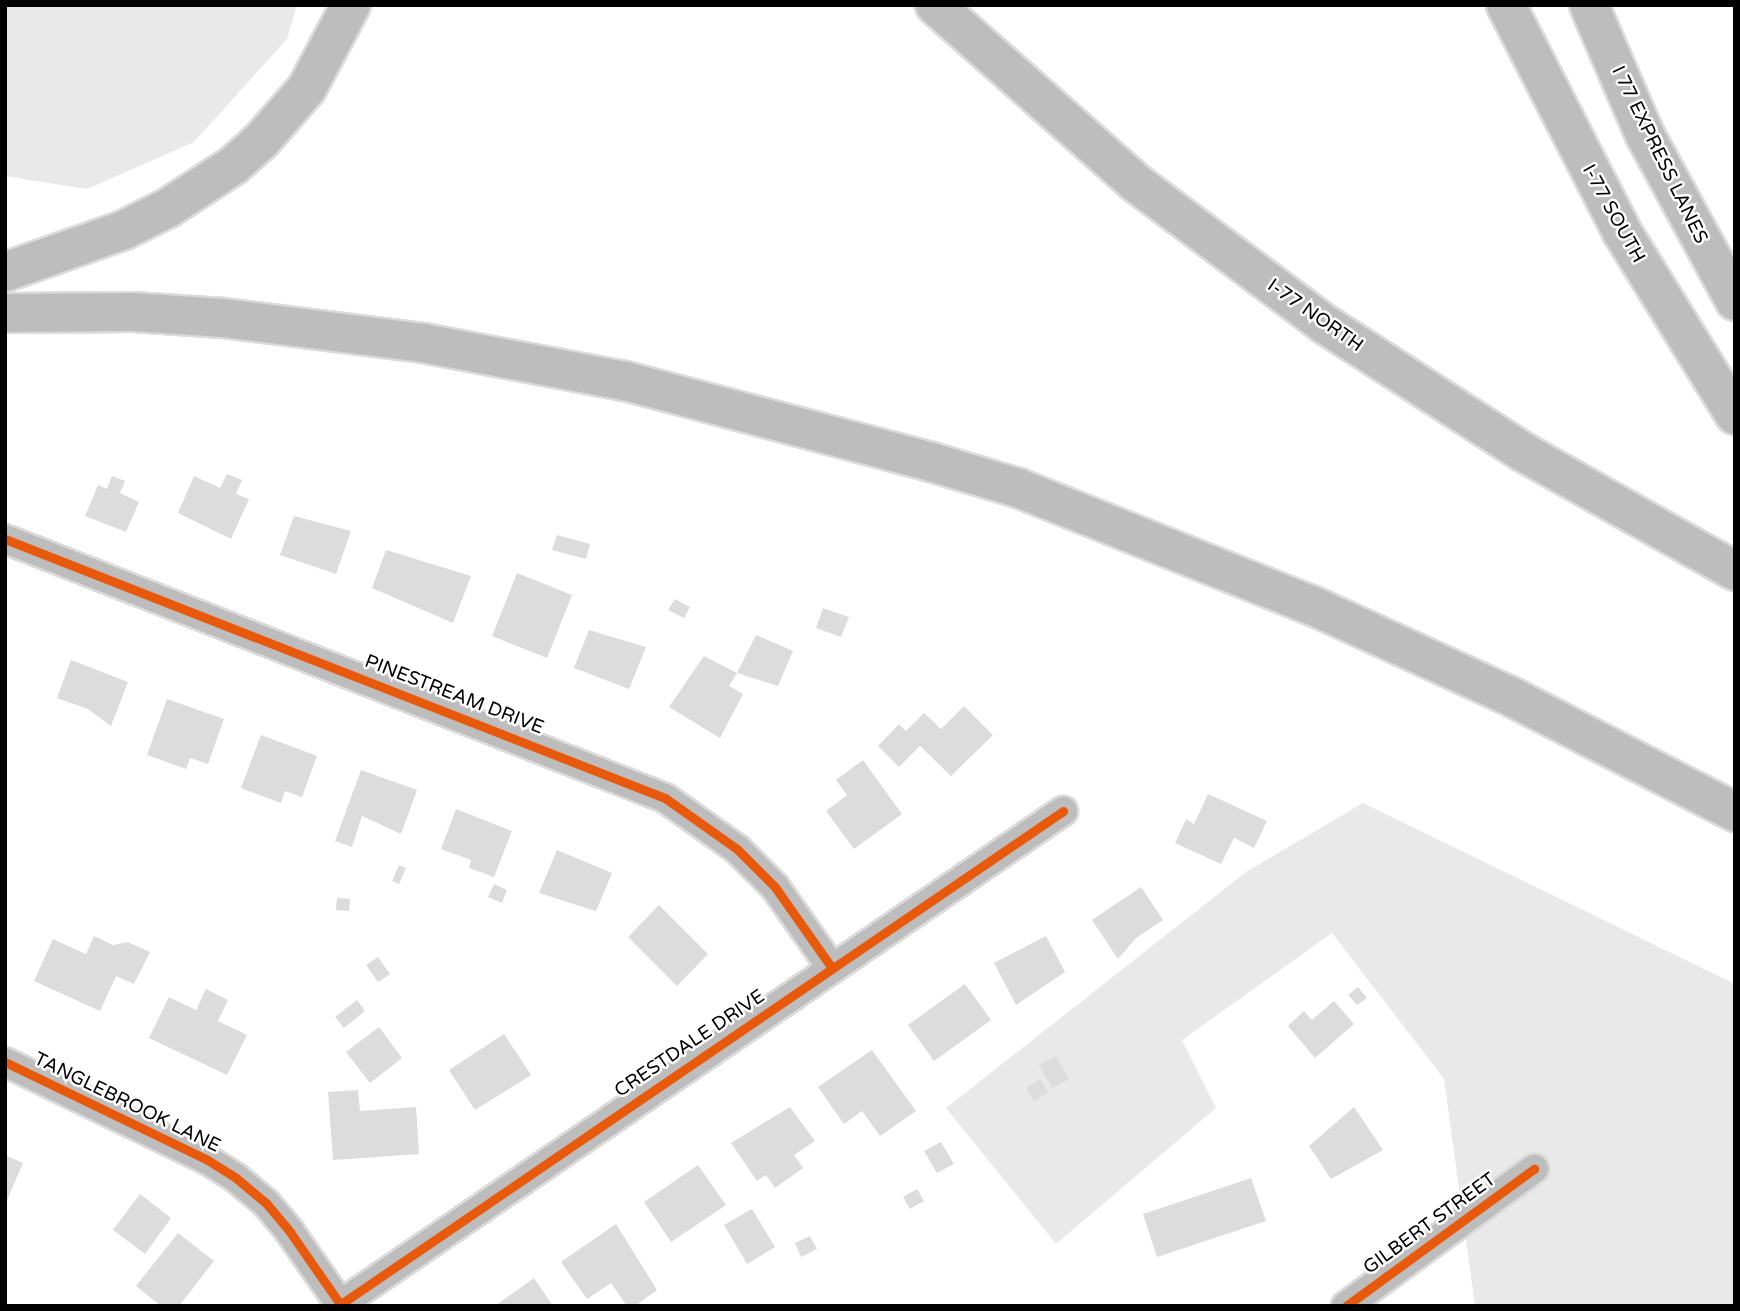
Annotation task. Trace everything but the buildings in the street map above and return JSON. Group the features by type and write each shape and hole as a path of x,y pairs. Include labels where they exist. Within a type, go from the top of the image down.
{"highway":[{"path":"5,272 124,230 168,208 234,165 261,141 307,88 351,5"},
{"name":"I-77 NORTH","path":"935,5 1136,183 1326,325 1523,452 1735,571"},
{"name":"I-77 SOUTH","path":"1506,5 1622,232 1735,415"},
{"name":"I 77 EXPRESS LANES","path":"1589,5 1645,135 1735,301"},
{"path":"5,313 133,312 223,318 423,343 625,381 905,454 1018,488 1274,589 1502,693 1735,812"}],"street":[{"name":"PINESTREAM DRIVE","path":"5,539 665,798 737,849 775,887 832,968"},
{"name":"CRESTDALE DRIVE","path":"339,1305 1063,810"},
{"name":"TANGLEBROOK LANE","path":"5,1062 206,1159 236,1178 266,1203 290,1232 339,1305"},
{"name":"GILBERT STREET","path":"1346,1306 1534,1169"}],"shaded area":[{"path":"5,5 297,5 287,39 194,142 87,189 5,176"},
{"path":"1363,803 1735,984 1735,1306 1475,1306 1444,1079 1332,933 1182,1040 1216,1108 1056,1244 946,1108 1246,872"}],"cycle path":[{"path":"5,539 665,798 737,849 775,887 832,968"},
{"path":"338,1306 1063,811"},
{"path":"5,1062 206,1159 236,1178 266,1203 290,1232 340,1304"},
{"path":"1346,1306 1534,1169"}]}
